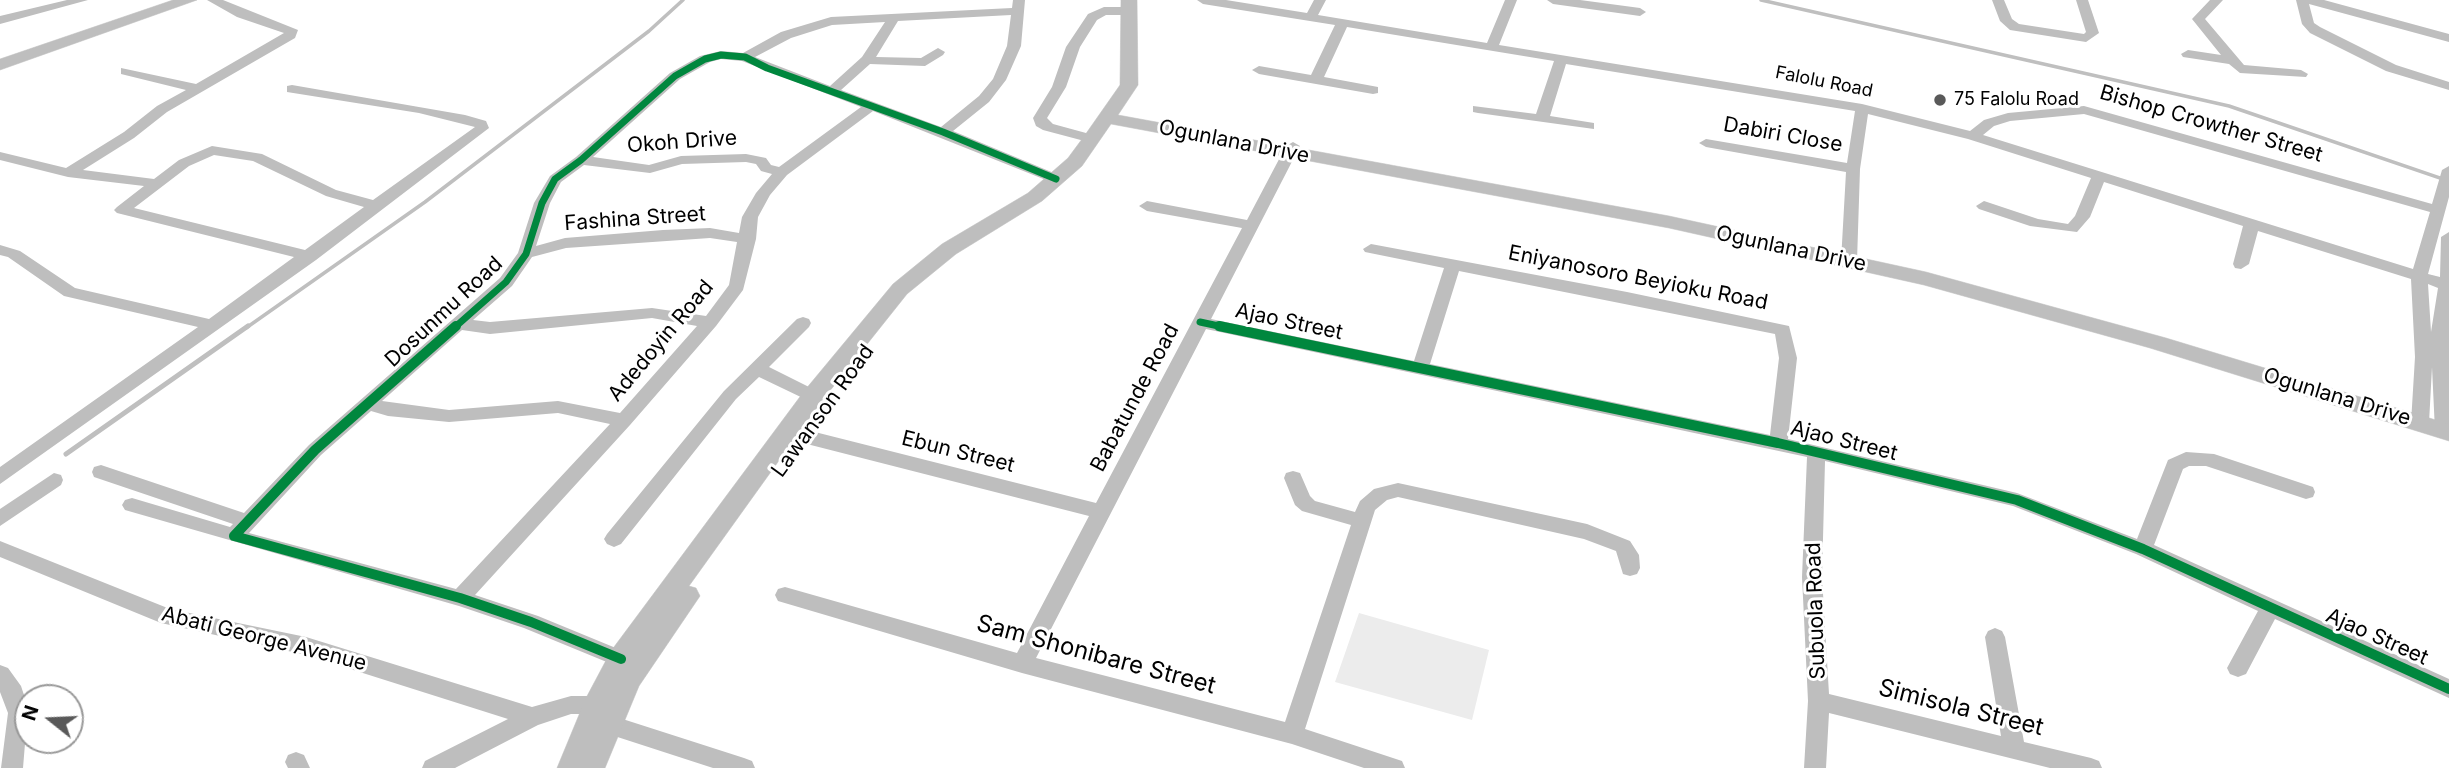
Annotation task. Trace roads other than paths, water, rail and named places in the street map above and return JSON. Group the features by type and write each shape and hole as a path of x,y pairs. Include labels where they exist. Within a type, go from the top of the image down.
{"main road":[{"path":"0,63 175,0"},
{"path":"0,63 189,0"},
{"path":"1113,117 1130,76 1132,4"},
{"name":"Lawanson Road","path":"572,768 602,714 803,436 911,278 959,242 1035,197 1075,162 1113,117"},
{"name":"Lawanson Road","path":"590,768 602,714 621,659 813,396 929,277 981,238 1068,183 1113,117"},
{"name":"Ogunlana Drive","path":"1113,117 1849,257 2446,426"}],"street":[{"path":"0,20 82,0"},
{"path":"68,173 129,135 162,109 290,35 292,30 241,14 213,0"},
{"name":"Falolu Road","path":"1203,0 1862,108 1973,136 2447,285"},
{"path":"1311,17 1320,0"},
{"path":"1492,46 1511,0"},
{"path":"1553,0 1640,12"},
{"path":"1998,0 2006,21 2015,27 2086,38 2092,33 2082,0"},
{"path":"2217,0 2198,19 2233,61 2245,70 2301,74"},
{"path":"2302,0 2308,24 2315,30 2391,68 2449,86"},
{"path":"2311,0 2392,20 2449,38"},
{"path":"1092,139 1048,127 1041,123 1040,118 1059,87 1073,47 1092,17 1132,4"},
{"path":"745,57 809,26 843,20 894,18 1018,5 1014,46 999,80 984,99 943,132"},
{"path":"831,92 867,60 894,18"},
{"path":"1316,79 1342,24"},
{"path":"867,60 925,62 938,52"},
{"path":"2188,54 2233,61"},
{"name":"Dosunmu Road","path":"247,523 314,450 371,404 506,282 526,254 546,194 555,179 581,160 675,76 713,56 745,57 766,68 943,132 1056,178"},
{"path":"1542,118 1562,57"},
{"path":"1259,70 1373,90"},
{"path":"126,71 198,89"},
{"path":"0,477 310,256 479,131 481,124 388,103 292,89"},
{"name":"Adedoyin Road","path":"460,598 624,420 710,322 737,286 750,218 763,193 782,172 870,107"},
{"path":"1849,257 1853,169 1862,108"},
{"path":"1478,109 1589,126"},
{"name":"Bishop Crowther Street","path":"1973,136 1989,122 2008,117 2061,110 2103,113 2438,210"},
{"name":"Dabiri Close","path":"1706,143 1853,169"},
{"path":"310,256 122,210 154,183 184,163 212,150 257,157 331,193 378,206"},
{"name":"Babatunde Road","path":"1022,664 1291,150"},
{"path":"0,156 68,173 154,183"},
{"name":"Okoh Drive","path":"581,160 650,169 681,160 746,158 761,161 766,168 782,172"},
{"path":"1984,206 2035,223 2072,229 2082,217 2099,175"},
{"path":"2420,417 2424,357 2419,277 2447,179"},
{"path":"1147,206 1251,225"},
{"path":"2241,264 2252,223"},
{"name":"Fashina Street","path":"526,254 565,243 663,235 710,233 748,239"},
{"path":"2446,426 2444,336 2449,240"},
{"path":"1371,249 1453,265 1421,367"},
{"path":"0,250 14,254 70,292 212,326"},
{"name":"Eniyanosoro Beyioku Road","path":"1453,265 1627,297 1783,330 1786,336 1787,372 1777,443"},
{"path":"462,324 490,328 652,313 710,322"},
{"name":"Ajao Street","path":"1200,322 1777,443 1816,455 2017,500 2143,549 2449,689"},
{"path":"614,538 730,395 803,323"},
{"path":"756,368 813,396"},
{"path":"371,404 388,410 449,416 558,407 624,420"},
{"name":"Ebun Street","path":"803,436 1101,512"},
{"name":"Subuola Road","path":"1815,768 1819,701 1812,577 1816,455"},
{"path":"2143,549 2175,465 2186,459 2207,459 2306,492"},
{"path":"101,472 531,622 621,659"},
{"path":"1293,478 1302,500 1308,506 1361,521"},
{"path":"0,519 54,480"},
{"path":"1292,734 1361,521 1372,501 1381,494 1398,490 1611,539 1623,546 1629,555 1630,568"},
{"path":"132,505 247,523"},
{"name":"Abati George Avenue","path":"0,549 168,617 306,646 532,717"},
{"name":"Sam Shonibare Street","path":"785,595 1022,664 1292,734 1394,768"},
{"path":"2238,668 2255,641 2270,607"},
{"path":"1995,637 2014,747"},
{"path":"0,674 13,693 19,713 12,768"},
{"name":"Simisola Street","path":"1819,701 2091,768"},
{"path":"433,768 532,717 570,705 602,714 744,768"}],"waterway":[{"path":"246,328 425,202 649,31 683,0"},
{"path":"1761,0 2229,106 2449,181"},
{"path":"66,454 248,326"}],"place":[{"name":"75 Falolu Road","path":"1940,100"}]}
